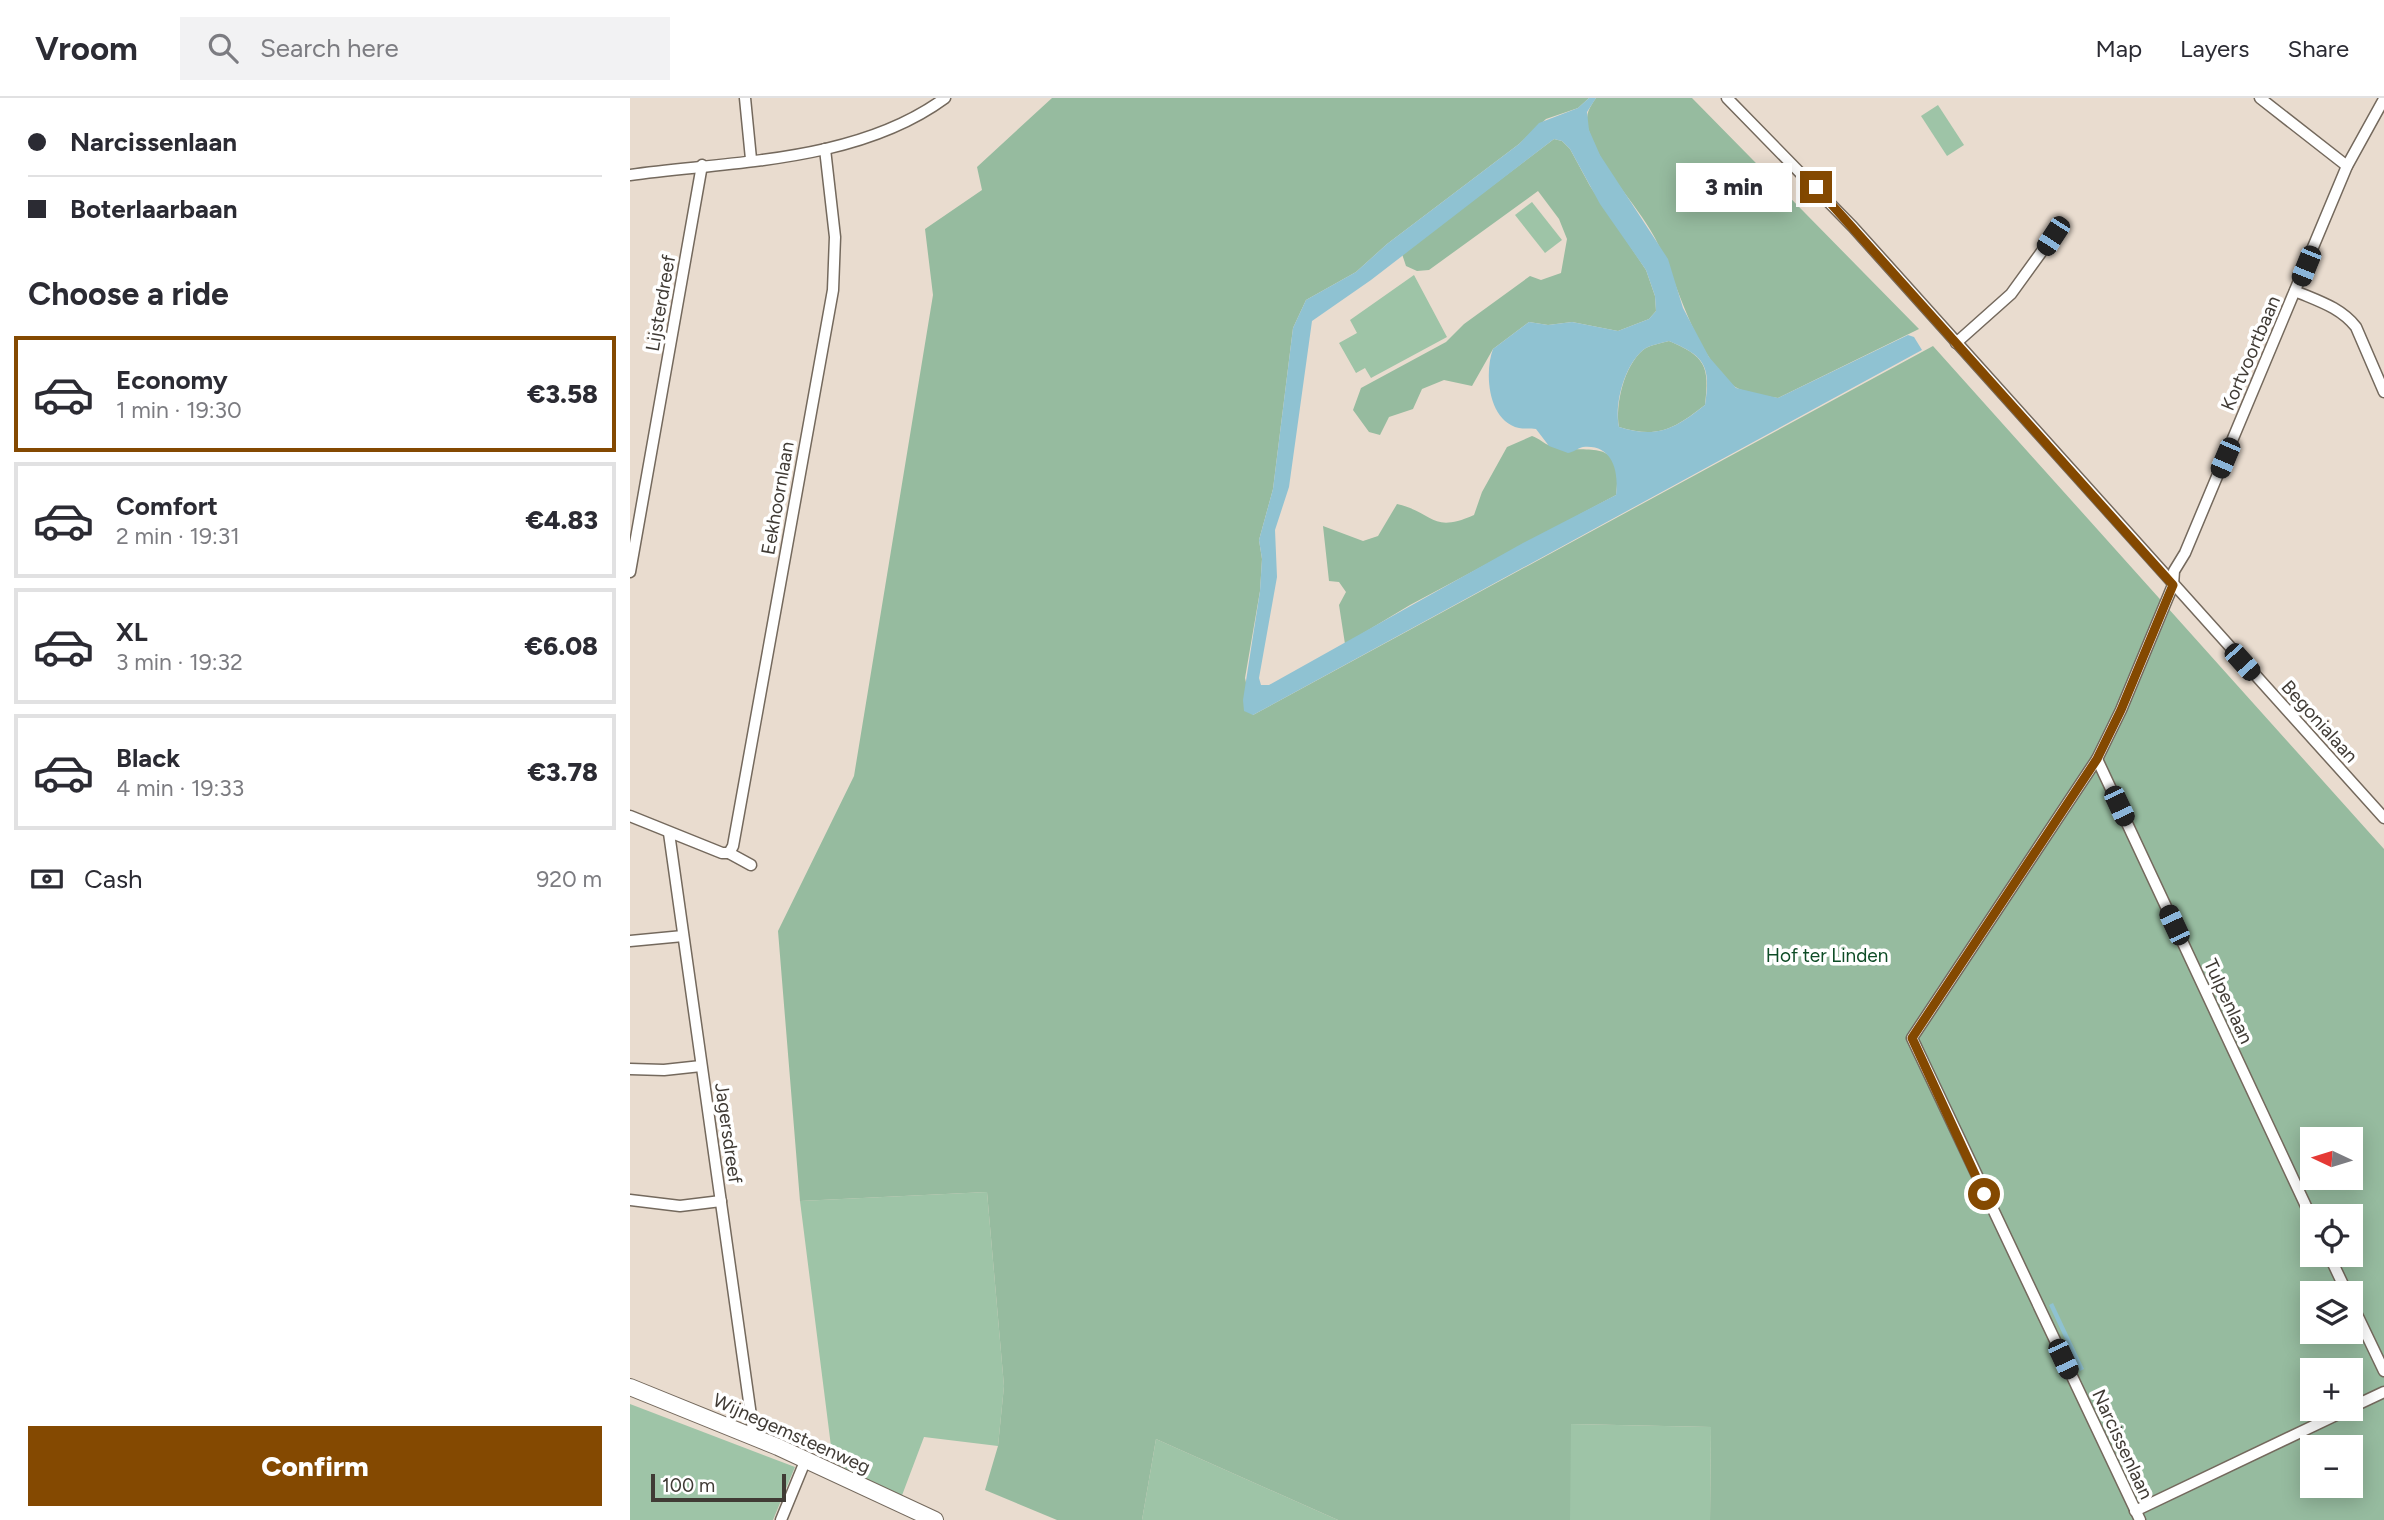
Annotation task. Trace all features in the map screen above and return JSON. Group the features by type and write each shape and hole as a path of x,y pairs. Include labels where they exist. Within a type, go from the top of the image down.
{"street":[{"path":"745,98 751,159"},
{"path":"630,175 825,149 874,136 927,111 945,98"},
{"name":"Begonialaan","path":"1727,98 1816,187 2384,818"},
{"path":"2260,98 2347,166"},
{"name":"Kortvoortbaan","path":"1911,1041 2097,759 2121,710 2173,585 2174,571 2185,553 2347,166 2384,99"},
{"name":"Eekhoornlaan","path":"730,852 833,290 835,237 825,149"},
{"name":"Lijsterdreef","path":"630,572 702,165"},
{"path":"1956,343 2011,294 2053,236"},
{"path":"2295,291 2334,307 2356,327 2384,392"},
{"name":"Tulpenlaan","path":"2097,759 2305,1204"},
{"path":"630,816 669,833 730,852 751,865"},
{"name":"Jagersdreef","path":"669,833 754,1437"},
{"path":"630,941 683,936"},
{"name":"Narcissenlaan","path":"1911,1041 2137,1515"},
{"path":"630,1069 664,1070 701,1066"},
{"path":"630,1200 653,1206 721,1201"},
{"path":"2363,1327 2384,1371"},
{"name":"Wijnegemsteenweg","path":"630,1387 806,1459 935,1520"},
{"path":"2363,1402 2384,1392"},
{"path":"2137,1515 2326,1421"},
{"path":"781,1520 806,1459"}],"green space":[{"name":"Hof ter Linden","path":"1052,98 1589,98 1578,108 1546,119 1519,144 1387,244 1356,272 1306,300 1293,328 1273,489 1259,540 1262,559 1260,591 1245,678 1253,715 1933,346 2384,849 2384,1520 1710,1520 1711,1427 1571,1424 1570,1520 1338,1520 1156,1439 1142,1520 1057,1520 985,1490 998,1446 1004,1386 987,1192 800,1201 778,931 854,776 933,295 925,229 982,190 977,167"},
{"path":"1596,98 1692,98 1919,329 1778,398 1752,393 1733,385 1704,349 1655,238 1609,171 1594,143 1588,128 1587,115"},
{"path":"1938,105 1964,145 1947,156 1921,116"},
{"path":"1554,139 1562,141 1570,149 1590,186 1646,270 1655,296 1656,311 1649,319 1618,331 1572,322 1548,325 1529,322 1493,349 1472,386 1444,380 1422,389 1413,409 1389,417 1380,435 1369,432 1353,410 1361,388 1446,342 1464,324 1530,276 1541,280 1561,273 1567,239 1559,219 1538,191 1429,270 1417,271 1406,266 1402,254"},
{"path":"1532,202 1562,240 1545,253 1515,215"},
{"path":"1414,275 1447,337 1371,378 1365,368 1356,373 1339,343 1357,333 1350,320"},
{"path":"1669,341 1691,352 1702,364 1707,381 1705,405 1665,430 1645,432 1619,427 1618,408 1622,386 1636,357 1652,345"},
{"path":"1532,436 1551,446 1600,451 1608,455 1614,463 1617,476 1616,495 1410,605 1345,644 1339,605 1346,592 1339,582 1329,581 1323,526 1363,541 1378,536 1397,504 1441,522 1449,523 1474,515 1482,492 1507,447"},
{"path":"987,1192 1004,1386 998,1446 924,1437 901,1498 833,1462 800,1201"},
{"path":"630,1404 795,1467 773,1520 630,1520"},
{"path":"1570,1424 1711,1427 1710,1520 1570,1520"},
{"path":"1156,1439 1338,1520 1142,1520"}],"water":[{"path":"1589,98 1596,98 1587,112 1589,130 1600,155 1668,259 1683,308 1709,357 1736,388 1778,398 1908,335 1914,337 1922,350 1253,715 1244,711 1243,700 1260,591 1262,559 1259,540 1273,489 1293,328 1306,300 1356,272 1387,244 1519,144 1539,123 1578,108","holes":["1554,139 1562,141 1570,149 1600,204 1646,270 1655,296 1656,311 1649,319 1618,331 1572,322 1548,325 1529,322 1493,349 1489,370 1491,395 1501,416 1509,424 1519,428 1536,429 1549,446 1568,453 1583,447 1601,450 1612,461 1615,469 1616,495 1523,543 1269,685 1261,685 1259,678 1277,577 1275,530 1289,487 1312,321 1371,280","1669,341 1691,352 1703,364 1707,381 1705,405 1665,430 1644,432 1619,427 1619,397 1636,357 1652,345"]},
{"path":"2053,1303 2084,1369 2080,1371 2049,1305"}],"route":[{"path":"1816,187 2173,585 2121,710 2097,759 1911,1041 1984,1194"}]}
